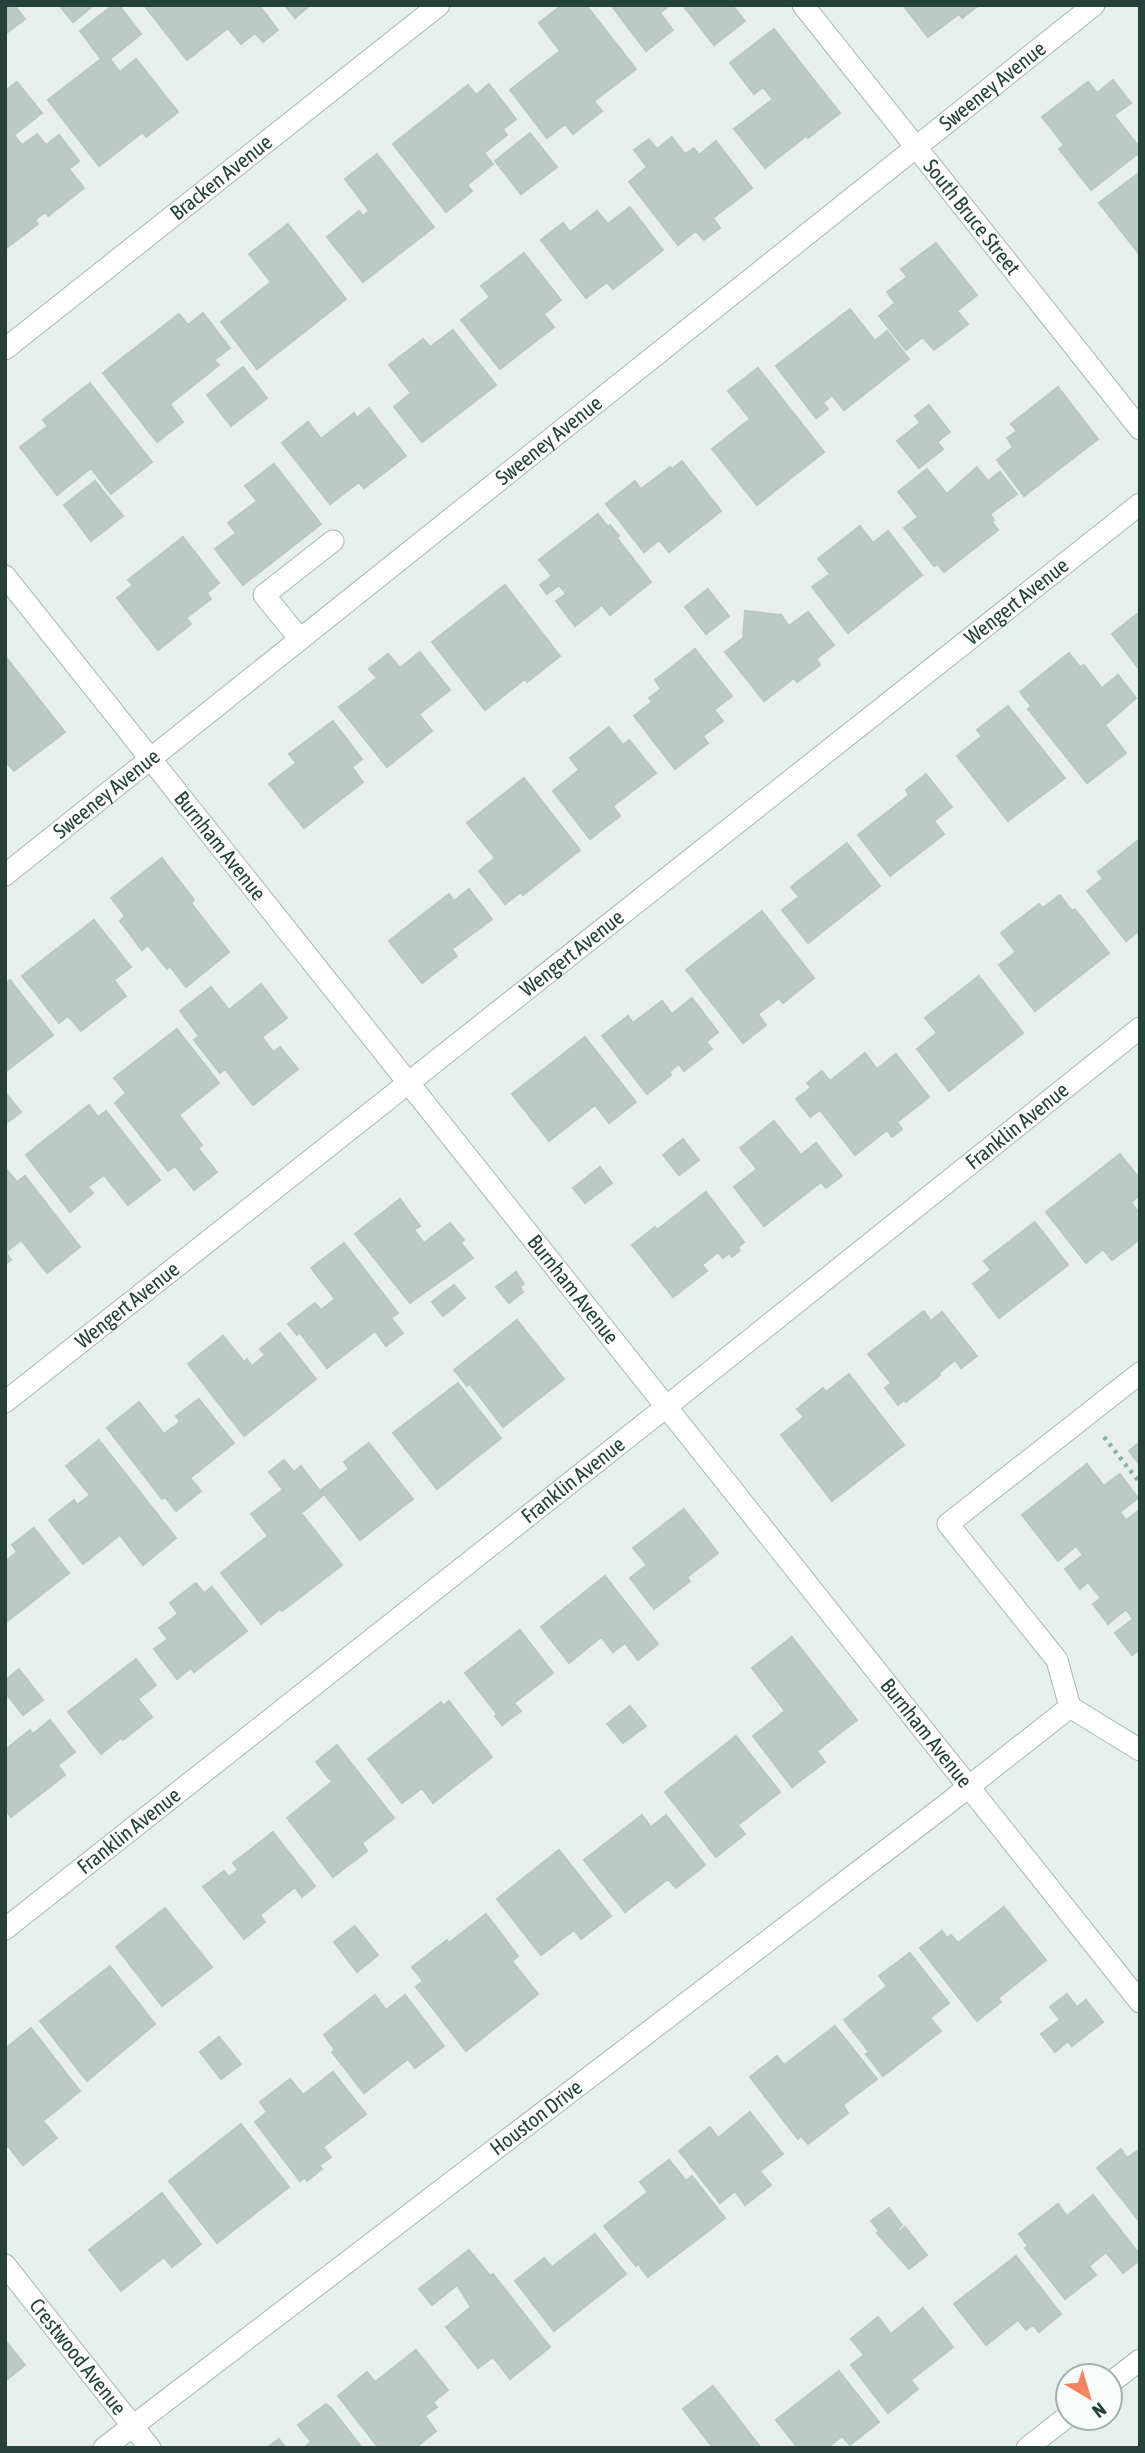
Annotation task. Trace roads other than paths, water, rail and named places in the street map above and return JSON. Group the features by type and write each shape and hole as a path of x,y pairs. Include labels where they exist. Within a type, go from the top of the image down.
{"street":[{"name":"Bracken Avenue","path":"5,349 439,5"},
{"name":"South Bruce Street","path":"803,5 1140,429"},
{"name":"Sweeney Avenue","path":"5,875 1094,5"},
{"name":"Wengert Avenue","path":"5,1402 1140,504"},
{"path":"300,639 264,594 333,541"},
{"name":"Burnham Avenue","path":"5,576 1140,2001"},
{"name":"Franklin Avenue","path":"5,1929 666,1408 1140,1028"},
{"path":"1140,1373 948,1524 1057,1660 1070,1707 1140,1749"},
{"name":"Houston Drive","path":"104,2448 1070,1707"},
{"name":"Crestwood Avenue","path":"5,2265 150,2448"},
{"path":"1124,2373 1140,2360"},
{"path":"1027,2448 1054,2427"}]}
